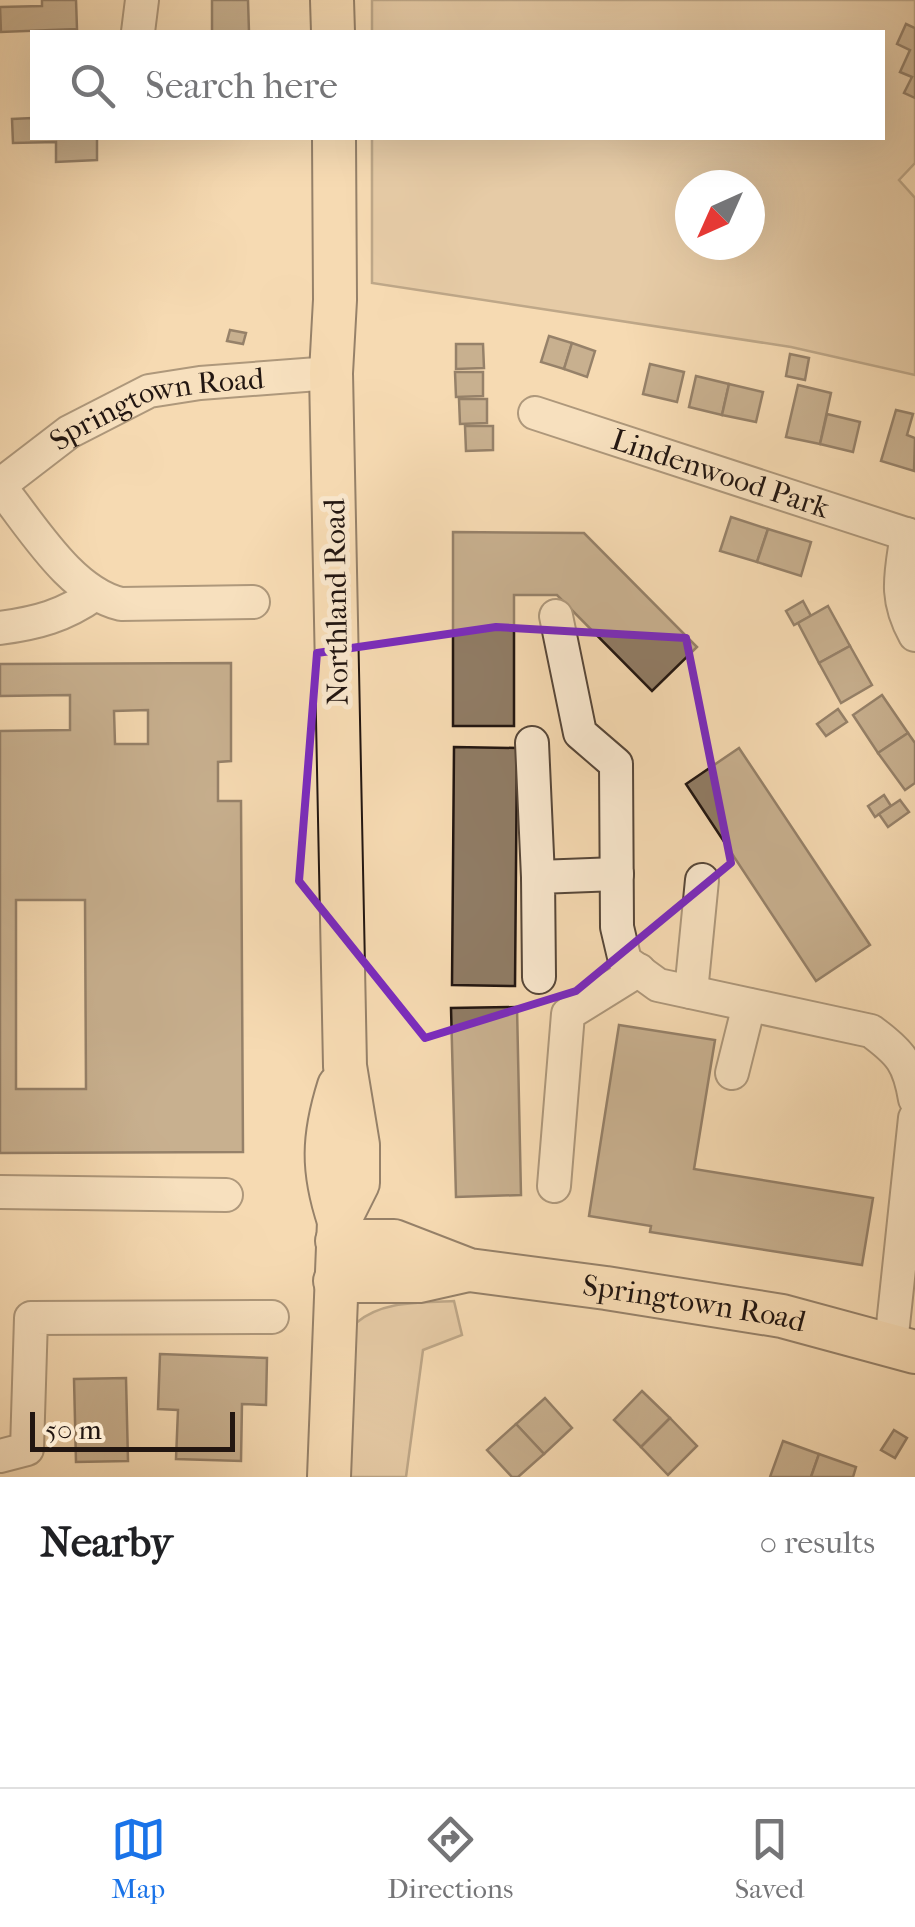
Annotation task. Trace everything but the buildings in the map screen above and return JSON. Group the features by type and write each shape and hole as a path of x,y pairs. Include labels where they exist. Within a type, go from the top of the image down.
{"main road":[{"path":"332,0 332,30"},
{"name":"Northland Road","path":"329,1477 337,1248 358,1183 358,1145 345,1066 331,373 335,300 334,140"},
{"name":"Springtown Road","path":"337,1248 394,1241 468,1270 782,1316 903,1348"}],"street":[{"path":"138,30 142,0"},
{"name":"Springtown Road","path":"0,486 69,432 149,391 331,373"},
{"name":"Lindenwood Park","path":"535,412 911,536 900,578 902,612 915,635"},
{"path":"0,486 76,581 95,594 120,604 253,602"},
{"path":"0,628 47,621 71,611 95,594"},
{"path":"556,616 580,732 616,764 617,927 625,960 658,985 871,1032 896,1050 910,1071 915,1100"},
{"path":"532,743 538,977"},
{"path":"538,877 617,874"},
{"path":"690,992 702,880"},
{"path":"554,1186 568,1014 638,970"},
{"path":"732,1074 750,1005"},
{"path":"903,1348 915,1118"},
{"path":"0,1192 226,1196"},
{"path":"0,1456 28,1449 31,1318 272,1316"}],"highlighted area":[{"path":"496,627 686,638 731,863 576,991 425,1038 299,881 317,653"}],"shaded area":[{"path":"372,0 915,0 915,163 899,180 915,198 915,375 791,347 372,283 372,140 885,140 885,30 372,30"},
{"path":"454,1301 462,1335 423,1350 406,1477 337,1477 356,1323 390,1306"}]}
